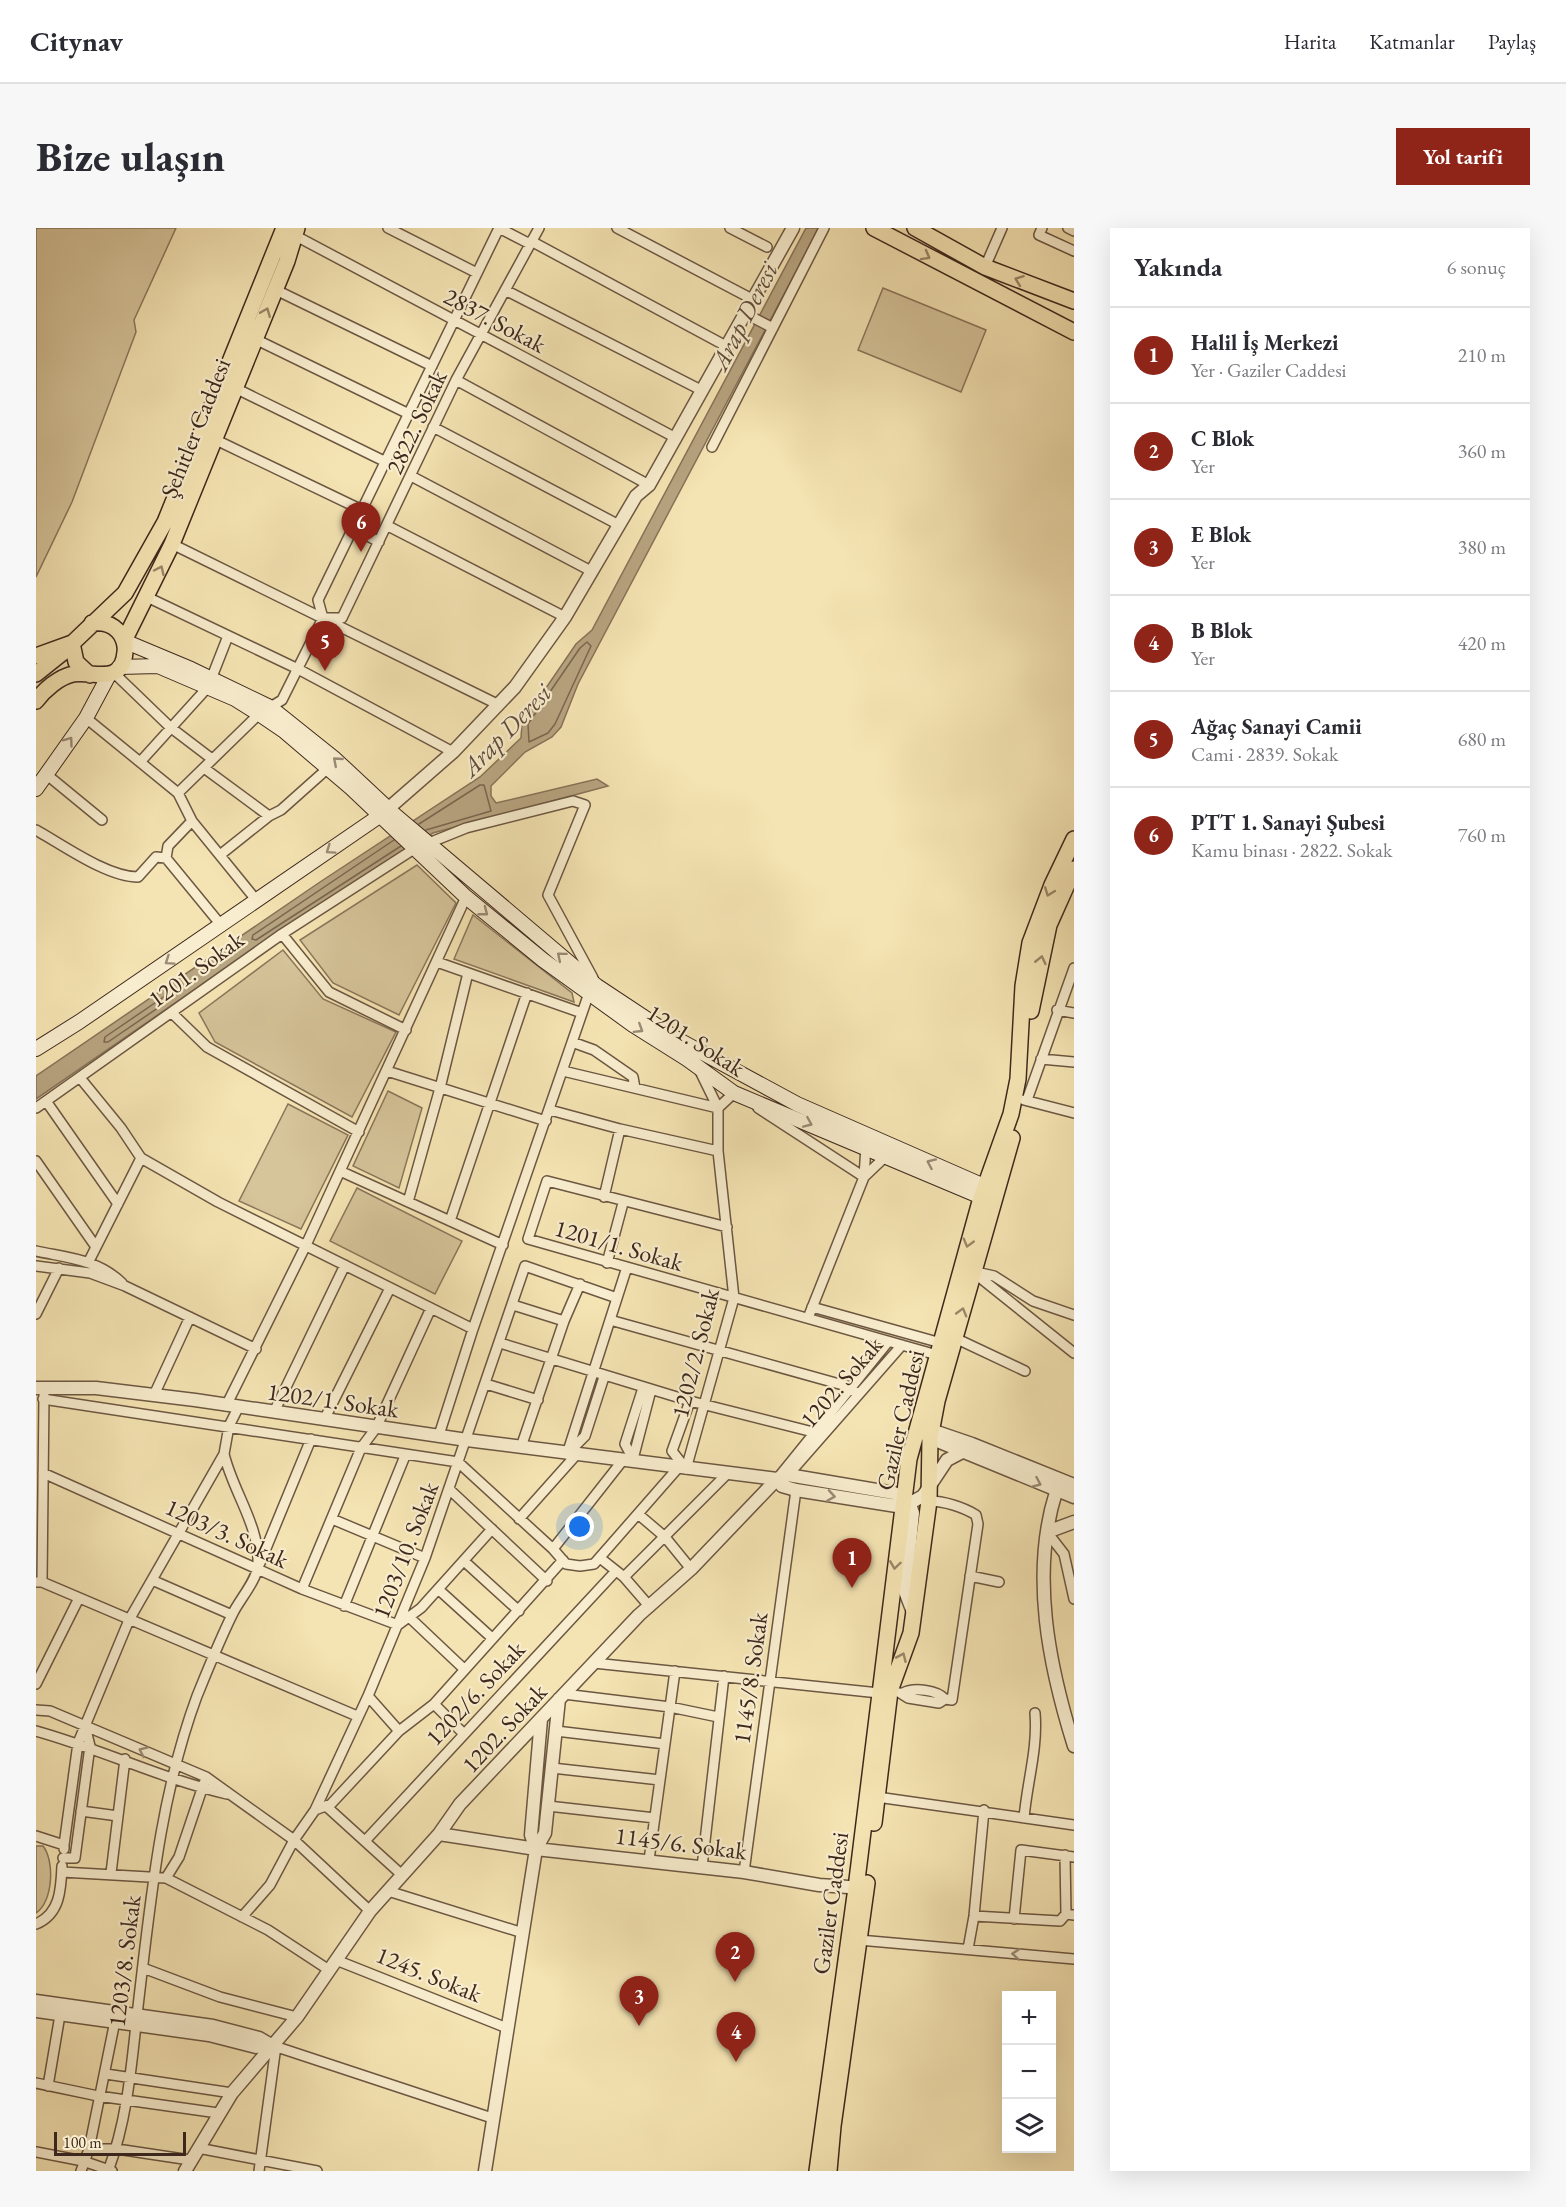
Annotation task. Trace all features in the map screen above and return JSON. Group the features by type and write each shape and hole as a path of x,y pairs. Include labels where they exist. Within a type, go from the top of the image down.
{"main road":[{"path":"874,228 1074,332"},
{"path":"915,228 985,267 1074,301"},
{"name":"Şehitler Caddesi","path":"114,671 124,659 124,640 172,544 276,290 294,230"},
{"name":"Şehitler Caddesi","path":"36,674 125,593 165,522 294,230"},
{"path":"92,623 108,624 115,628 124,640 265,710 335,759 387,816"},
{"path":"36,656 72,643 76,662 90,675"},
{"path":"39,695 70,675 90,675 158,666 209,683"},
{"path":"36,789 86,718 114,671"},
{"path":"265,710 284,731 327,769 418,843"},
{"path":"36,1049 387,816"},
{"name":"Gaziler Caddesi","path":"829,2171 833,2126 859,1940 859,1892 877,1797 891,1693 906,1502 925,1433 944,1345 1011,1114 1018,1079 1023,986 1030,943 1052,885 1074,839"},
{"name":"1201. Sokak","path":"418,843 466,897 734,1093 867,1142 989,1193"},
{"name":"1201. Sokak","path":"418,843 593,989 677,1039 867,1142 885,1157 989,1193"},
{"name":"Gaziler Caddesi","path":"817,2171 891,1693 911,1633 928,1495 925,1433 931,1377 973,1272 989,1193 1025,1100 1032,997 1049,925 1074,869"},
{"path":"734,1093 761,1098 792,1109 797,1104"}],"street":[{"path":"388,228 477,273"},
{"path":"499,228 726,346"},
{"name":"2822. Sokak","path":"178,793 265,710 282,700 323,618 318,600 499,228"},
{"name":"2822. Sokak","path":"323,618 342,618 456,381 539,228"},
{"path":"616,228 752,299"},
{"path":"730,228 767,247"},
{"path":"781,253 793,228"},
{"path":"387,816 499,705 565,617 636,496 649,485 726,346 748,315 752,299 799,228"},
{"path":"712,447 769,326 824,228"},
{"path":"985,267 1002,228"},
{"path":"1042,228 1039,235 1074,250"},
{"path":"1068,228 1074,231"},
{"name":"2837. Sokak","path":"294,230 454,321 676,438"},
{"path":"276,290 432,366"},
{"path":"505,290 701,390"},
{"path":"748,315 769,326"},
{"path":"255,339 409,414"},
{"path":"456,381 649,485"},
{"path":"235,388 386,462"},
{"path":"433,427 619,525"},
{"path":"214,439 362,510"},
{"path":"411,476 591,571"},
{"path":"388,526 565,617"},
{"path":"353,528 379,542"},
{"path":"172,544 499,705"},
{"path":"147,597 298,669 453,752"},
{"path":"141,761 209,683 228,636"},
{"path":"114,671 170,727 212,759"},
{"path":"86,718 178,793 192,821 257,901"},
{"path":"204,768 269,816"},
{"path":"220,855 269,816 281,810 327,769"},
{"path":"46,774 102,820"},
{"name":"1201. Sokak","path":"36,1108 173,1014 282,934 418,843 466,828 573,801 585,805 548,894 593,989"},
{"path":"166,858 168,846 192,821"},
{"path":"36,830 108,870 127,877 138,877 156,856 166,858 221,925"},
{"path":"36,1924 49,1919 55,1912 78,1743 85,1725 129,1620 224,1454 232,1407 256,1349 359,1132 466,897"},
{"path":"282,934 329,992 406,1030"},
{"path":"437,962 582,1012"},
{"path":"1074,968 1025,1100 1074,1113"},
{"path":"408,1202 440,1088 468,972"},
{"path":"439,1435 470,1327 503,1245 582,1012 593,989"},
{"path":"450,1221 492,1104 527,993"},
{"path":"1057,1010 1074,1013"},
{"path":"173,1014 207,1047 359,1132"},
{"path":"572,1042 594,1050 633,1077 635,1088"},
{"path":"1041,1059 1074,1062"},
{"name":"1202/2. Sokak","path":"563,1560 566,1564 580,1566 594,1564 682,1469 734,1298 718,1151 717,1108 698,1067"},
{"path":"387,1071 546,1121"},
{"path":"562,1071 717,1108 734,1093 864,1177"},
{"path":"81,1079 121,1128 141,1158 218,1202 470,1327"},
{"path":"46,1101 118,1204"},
{"path":"549,1110 718,1151"},
{"path":"604,1197 620,1128"},
{"path":"808,1318 864,1177 867,1142"},
{"path":"864,1177 885,1157"},
{"path":"89,1261 141,1158"},
{"path":"36,1161 96,1247"},
{"path":"340,1171 503,1245"},
{"path":"527,1176 546,1181"},
{"name":"1201/1. Sokak","path":"727,1227 624,1203 546,1181 528,1239 888,1342 902,1345 944,1345"},
{"path":"607,1263 624,1203"},
{"path":"510,1225 531,1230"},
{"path":"36,1251 89,1261 109,1270 125,1286"},
{"path":"36,1314 56,1270 68,1257"},
{"path":"274,1412 345,1265"},
{"path":"36,1266 56,1270 66,1268 90,1273 125,1286 256,1349"},
{"name":"1203/10. Sokak","path":"242,1917 270,1885 294,1840 315,1810 368,1696 425,1558 525,1266 617,1298"},
{"path":"572,1454 593,1373 627,1267"},
{"path":"973,1272 994,1276 1034,1301 1074,1315"},
{"path":"973,1272 1074,1353"},
{"path":"521,1447 564,1321 580,1284"},
{"path":"324,1420 390,1288"},
{"path":"513,1305 564,1321"},
{"path":"812,1307 1025,1371"},
{"path":"302,1589 362,1448 376,1428 432,1308"},
{"path":"154,1395 190,1317"},
{"path":"610,1320 850,1387 858,1394"},
{"name":"1202. Sokak","path":"782,1477 813,1432 888,1342"},
{"path":"500,1343 604,1377 702,1405 813,1432"},
{"name":"1202. Sokak","path":"188,2166 232,2093 297,2017 370,1911 439,1834 460,1804 639,1615 691,1569 782,1477 902,1345"},
{"path":"519,1519 585,1436 604,1377"},
{"path":"486,1384 537,1400"},
{"name":"1202/1. Sokak","path":"41,1392 96,1388 154,1395 376,1428 682,1469 782,1477 906,1502"},
{"path":"554,1549 628,1460 625,1444 647,1389"},
{"path":"41,1392 43,1473 39,1582 357,1716"},
{"name":"1202/1. Sokak","path":"41,1392 405,1456 458,1462"},
{"name":"1202/2. Sokak","path":"682,1469 672,1451 690,1401"},
{"path":"925,1433 1056,1492 1074,1497"},
{"path":"925,1433 1074,1485"},
{"name":"1203/8. Sokak","path":"110,2171 127,2100 154,1878 172,1778 197,1696 232,1615 258,1568 311,1439"},
{"path":"928,1495 947,1460 964,1451"},
{"path":"224,1454 230,1478 258,1538 258,1568"},
{"path":"344,1606 405,1456"},
{"path":"315,1810 331,1804 399,1731 434,1704 492,1638 547,1581 563,1560 554,1549 458,1462"},
{"name":"1203/3. Sokak","path":"43,1473 302,1589 398,1625"},
{"path":"624,1577 728,1473"},
{"path":"594,1663 891,1693 939,1703 945,1699 952,1700 978,1524 976,1515 928,1495 906,1502 796,1490 782,1486 782,1477"},
{"path":"448,1489 547,1581"},
{"name":"1145/8. Sokak","path":"744,1872 796,1490"},
{"path":"1056,1492 1049,1515 1044,1560 1050,1656 1074,1746"},
{"path":"906,1502 906,1594 913,1612"},
{"path":"638,1514 665,1537 691,1569"},
{"path":"332,1519 425,1558"},
{"path":"1047,1532 1074,1522"},
{"path":"398,1625 421,1608 492,1529"},
{"path":"1047,1532 1069,1552 1074,1599"},
{"path":"600,1558 624,1577 650,1607"},
{"path":"464,1561 519,1611"},
{"name":"1202/6. Sokak","path":"365,1841 615,1572"},
{"path":"970,1576 999,1582"},
{"path":"152,1580 232,1615"},
{"path":"438,1589 492,1638"},
{"path":"36,1684 79,1598"},
{"path":"408,1616 464,1669"},
{"path":"649,1860 675,1671"},
{"name":"1145/8. Sokak","path":"702,1867 724,1676"},
{"path":"368,1696 399,1731"},
{"path":"536,1849 545,1833 562,1697 670,1707 718,1717"},
{"path":"434,1704 464,1734"},
{"path":"36,1710 50,1712 85,1725 206,1777 294,1840 370,1911"},
{"path":"1024,1818 1027,1787 1035,1755 1035,1713"},
{"path":"536,1849 531,1835 541,1719"},
{"path":"63,1858 75,1858 90,1746 85,1725"},
{"path":"36,1731 90,1746 202,1788 233,1795"},
{"path":"556,1731 665,1744"},
{"path":"111,1873 125,1759"},
{"path":"552,1768 660,1780"},
{"path":"62,1872 111,1873 166,1878 179,1857 206,1777"},
{"path":"877,1797 984,1810 1074,1826"},
{"path":"326,1806 402,1875"},
{"path":"548,1806 655,1818"},
{"path":"968,1949 974,1916 984,1810"},
{"path":"81,1811 118,1816"},
{"name":"1145/6. Sokak","path":"439,1834 536,1849 744,1872 859,1892"},
{"path":"36,1836 64,1845"},
{"name":"1245. Sokak","path":"485,2171 536,1849"},
{"path":"974,1916 1014,1919 1060,1921 1070,1914 1070,1856 1021,1851 1014,1919"},
{"name":"1245. Sokak","path":"166,1878 333,1965 507,2028"},
{"path":"388,1891 523,1933"},
{"path":"859,1940 1074,1959"},
{"path":"143,1968 220,1997 297,2017"},
{"path":"36,2001 116,2018 213,2026 259,2037 272,2045 492,2118"},
{"path":"36,2011 60,2015 116,2018"},
{"path":"48,2086 60,2015"},
{"path":"81,2171 89,2149 98,2096 106,2074 116,2018"},
{"path":"259,2171 272,2045"},
{"path":"106,2074 232,2093"},
{"path":"36,2083 98,2096 218,2113"},
{"path":"198,2148 317,2171"},
{"path":"89,2149 117,2149 188,2166"},
{"path":"36,2152 83,2161 110,2171"}],"shaded area":[{"path":"36,228 176,228 134,320 136,332 72,502 36,577"},
{"path":"883,288 986,330 961,392 858,350"},
{"path":"417,865 456,903 399,1015 333,983 300,940"},
{"path":"473,915 572,993 574,1002 454,959"},
{"path":"283,950 323,999 396,1032 352,1117 215,1042 199,1013"},
{"path":"388,1091 422,1108 399,1188 353,1166"},
{"path":"288,1104 348,1135 301,1229 239,1201"},
{"path":"357,1188 462,1241 435,1294 330,1241"},
{"path":"36,1846 43,1846 51,1871 46,1900 36,1913"}],"water":[{"path":"806,228 819,228 578,684 561,727 552,737 525,752 491,786 491,796 496,803 597,779 608,786 433,833 236,961 36,1099 36,1076 320,882 480,777 521,738 522,723 576,644 592,630"}],"place":[{"name":"PTT 1. Sanayi Şubesi","path":"361,552"},
{"name":"Ağaç Sanayi Camii","path":"325,671"},
{"name":"Halil İş Merkezi","path":"852,1588"},
{"name":"C Blok","path":"735,1982"},
{"name":"E Blok","path":"639,2026"},
{"name":"B Blok","path":"736,2062"}],"water label":[{"name":"Arap Deresi","path":"744,316"},
{"name":"Arap Deresi","path":"506,730"}]}
